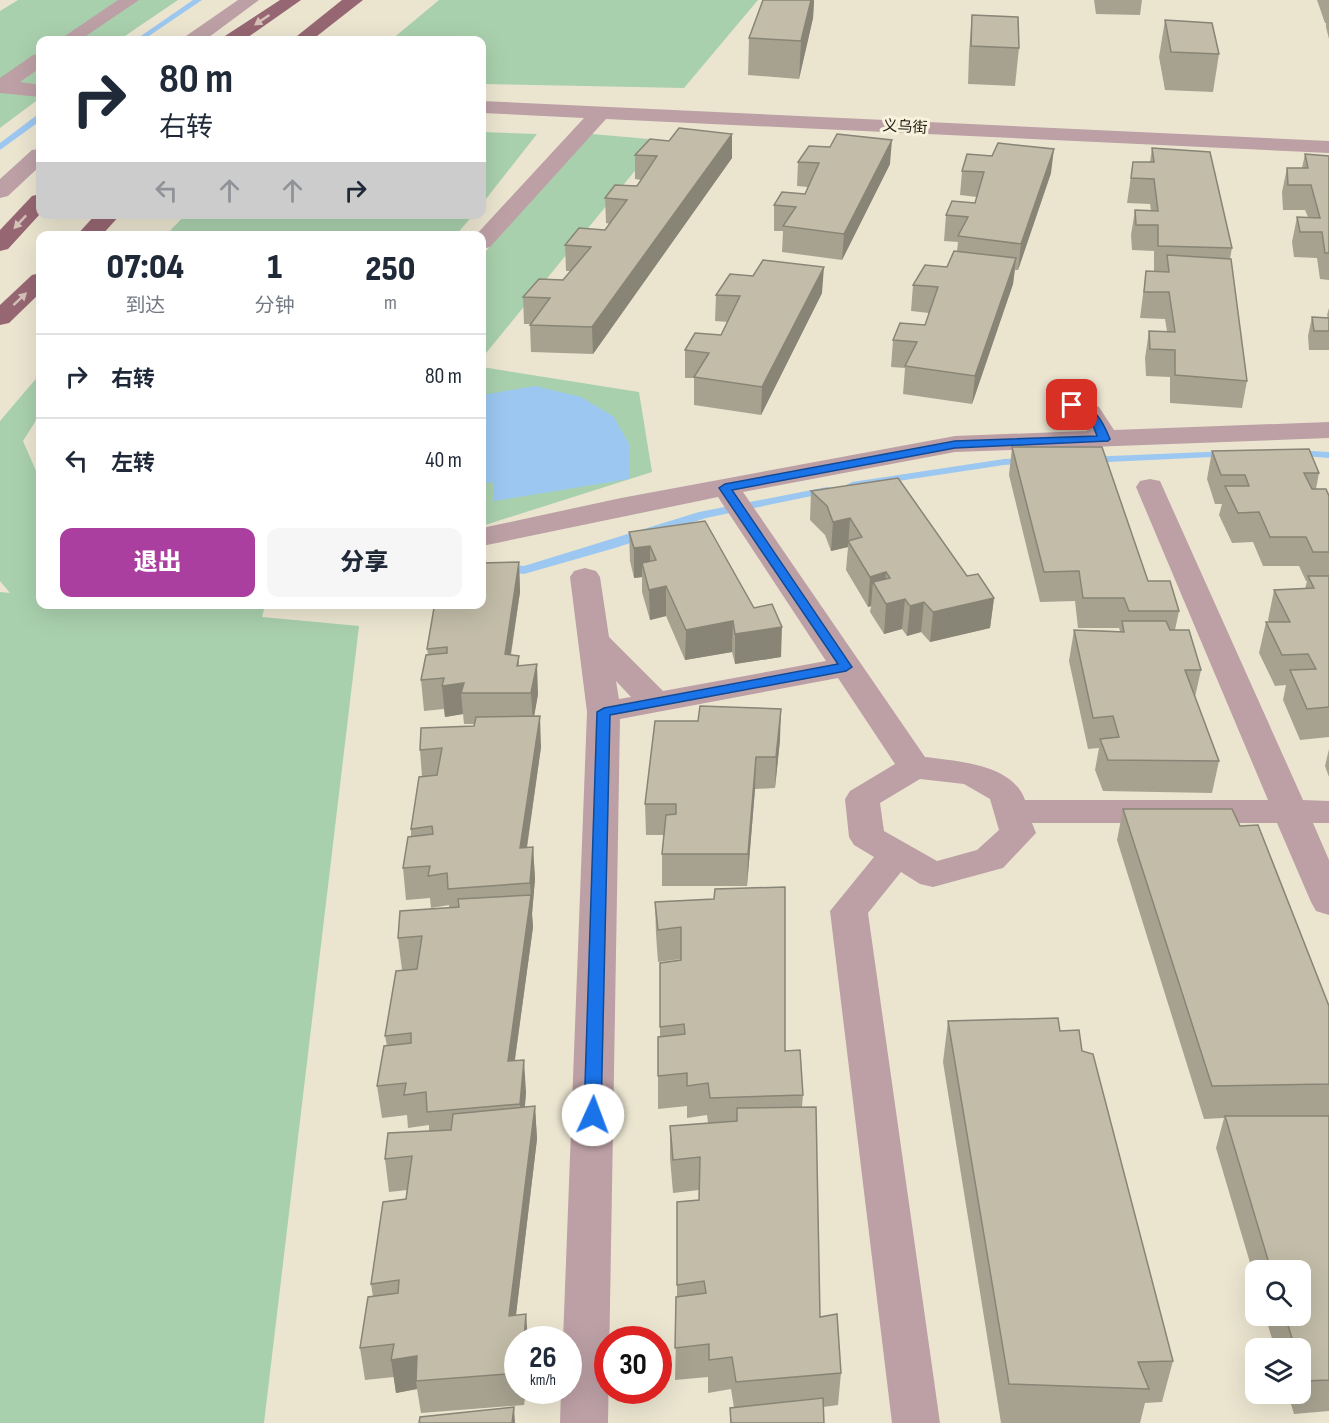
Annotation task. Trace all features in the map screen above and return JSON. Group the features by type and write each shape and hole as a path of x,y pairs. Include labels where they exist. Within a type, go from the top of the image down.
{"main road":[{"path":"237,36 292,0"},
{"path":"306,36 354,0"},
{"path":"0,244 36,205"},
{"path":"92,231 105,219"},
{"path":"0,318 36,284"}],"street":[{"path":"74,36 130,0"},
{"path":"199,36 250,0"},
{"path":"4,81 36,61"},
{"path":"4,81 36,78"},
{"path":"4,81 36,90"},
{"name":"义乌街","path":"486,108 1329,147"},
{"path":"486,238 600,113"},
{"path":"0,191 36,159"},
{"path":"1072,405 1087,410 1096,418 1104,439"},
{"path":"486,536 955,444 1329,430"},
{"path":"1150,487 1329,902"},
{"path":"725,488 914,767"},
{"path":"584,1423 604,712 585,577"},
{"path":"594,640 656,703"},
{"path":"604,712 846,667"},
{"path":"914,767 972,774 1005,794 1011,811 1018,833 990,859 933,875 867,837 862,799 914,767"},
{"path":"1011,811 1329,812"},
{"path":"896,854 849,912 916,1423"}],"green space":[{"path":"18,0 178,0 125,36 36,36 36,101 0,128 0,11"},
{"path":"439,0 758,0 684,88 486,84 486,36 396,36"},
{"path":"486,132 537,134 486,199"},
{"path":"581,133 660,140 486,353 486,251"},
{"path":"181,219 470,219 459,231 170,231"},
{"path":"486,368 639,392 652,472 486,525"},
{"path":"36,379 36,420 23,441 36,471 36,609 264,609 262,617 359,626 264,1423 0,1423 0,592 10,593 0,581 0,421"}],"water":[{"path":"535,386 581,397 614,417 629,444 629,479 494,501 493,483 486,482 486,394"}],"building":[{"path":"763,0 811,0 801,41 749,38"},
{"path":"972,15 1018,17 1019,48 971,46"},
{"path":"1165,20 1212,23 1219,54 1171,52"},
{"path":"679,128 732,134 592,327 530,325 550,298 523,297 539,279 563,280 591,247 565,245 579,228 605,230 627,200 605,198 615,185 637,186 657,156 635,155 650,139 669,141"},
{"path":"837,134 892,140 844,234 783,226 796,207 774,205 782,192 805,194 819,163 798,162 809,146 830,147"},
{"path":"998,143 1054,149 1021,244 958,236 968,217 946,215 952,201 975,203 984,172 962,171 967,154 992,156"},
{"path":"1152,148 1210,152 1232,248 1158,246 1158,225 1136,225 1135,210 1158,211 1154,179 1131,178 1133,162 1154,162"},
{"path":"1305,154 1329,156 1329,253 1325,253 1322,232 1300,232 1297,217 1320,218 1311,185 1288,185 1287,168 1308,168"},
{"path":"954,251 1016,258 975,376 905,366 917,342 893,340 900,323 925,325 938,287 913,285 925,265 947,267"},
{"path":"1167,255 1231,259 1247,381 1175,375 1175,350 1150,349 1149,331 1175,332 1169,292 1144,292 1146,271 1169,272"},
{"path":"763,260 824,267 762,387 694,377 709,353 685,350 695,333 721,335 740,296 716,295 730,274 753,276"},
{"path":"1312,317 1329,318 1329,331 1314,331"},
{"path":"1012,447 1102,447 1148,581 1170,581 1179,611 1129,611 1124,598 1083,598 1079,571 1044,572"},
{"path":"1309,449 1319,473 1304,473 1312,489 1326,489 1329,496 1329,552 1313,552 1306,537 1270,537 1259,512 1238,513 1225,486 1249,486 1245,475 1221,475 1212,451"},
{"path":"898,478 967,576 978,574 994,598 933,612 924,602 910,606 905,599 886,604 873,582 890,578 886,572 870,577 848,541 862,537 850,518 833,522 827,506 811,491"},
{"path":"705,521 754,608 772,604 782,627 735,634 733,621 686,630 666,586 649,590 642,563 656,560 650,546 634,548 629,532"},
{"path":"519,562 505,654 519,656 517,666 537,664 531,693 461,693 464,683 442,686 444,678 421,680 426,655 447,653 447,647 427,649 434,609 486,609 486,563"},
{"path":"1308,576 1329,576 1329,707 1307,709 1290,670 1316,669 1308,654 1282,655 1266,622 1290,622 1274,590 1314,588"},
{"path":"1122,621 1166,621 1170,630 1189,630 1201,670 1185,670 1219,761 1108,760 1100,739 1119,737 1113,716 1093,718 1074,630 1124,632"},
{"path":"700,706 781,709 776,757 756,757 748,854 662,854 666,815 676,814 676,804 645,804 655,721 698,721"},
{"path":"540,716 520,848 533,847 530,883 448,889 447,873 428,876 430,866 403,868 408,837 433,834 432,826 411,829 419,777 437,775 442,748 420,750 421,728 474,726 476,717"},
{"path":"1123,809 1232,809 1240,826 1258,825 1329,1006 1329,1084 1212,1086"},
{"path":"785,887 785,1051 800,1050 803,1095 710,1098 708,1083 687,1086 687,1073 658,1076 658,1037 685,1034 684,1024 660,1027 660,963 681,960 681,927 658,930 655,902 714,899 715,889"},
{"path":"531,895 508,1061 524,1060 520,1104 427,1112 426,1092 404,1095 406,1083 377,1086 384,1046 411,1043 411,1033 385,1036 396,971 417,969 422,936 398,938 400,911 459,907 458,899"},
{"path":"1058,1018 1060,1031 1079,1030 1082,1051 1093,1054 1173,1361 1138,1362 1149,1389 1009,1384 948,1021"},
{"path":"535,1106 509,1316 526,1314 525,1326 504,1326 504,1374 416,1381 417,1356 391,1360 394,1344 360,1348 368,1297 398,1293 399,1280 371,1284 383,1202 406,1199 412,1156 385,1159 388,1133 451,1130 453,1114"},
{"path":"816,1107 820,1317 837,1314 841,1373 736,1382 732,1357 709,1360 709,1344 675,1348 676,1297 706,1293 704,1281 677,1285 677,1202 699,1200 700,1157 673,1160 670,1126 737,1121 737,1108"},
{"path":"1225,1116 1329,1116 1329,1380 1311,1381 1311,1338 1292,1338 1288,1326 1311,1326 1311,1260 1268,1260"},
{"path":"823,1398 824,1423 731,1423 730,1408"},
{"path":"514,1407 512,1423 419,1423 420,1417"}],"waterway":[{"path":"145,36 198,0"},
{"path":"0,147 36,120"},
{"path":"1294,453 1329,455"},
{"path":"1087,460 1230,454"},
{"path":"852,485 1004,462 1029,461"},
{"path":"501,567 524,570 703,515 827,490"}],"route":[{"path":"593,1115 604,712 846,667 725,488 955,444 1104,439 1096,418 1087,410 1072,405"}]}
